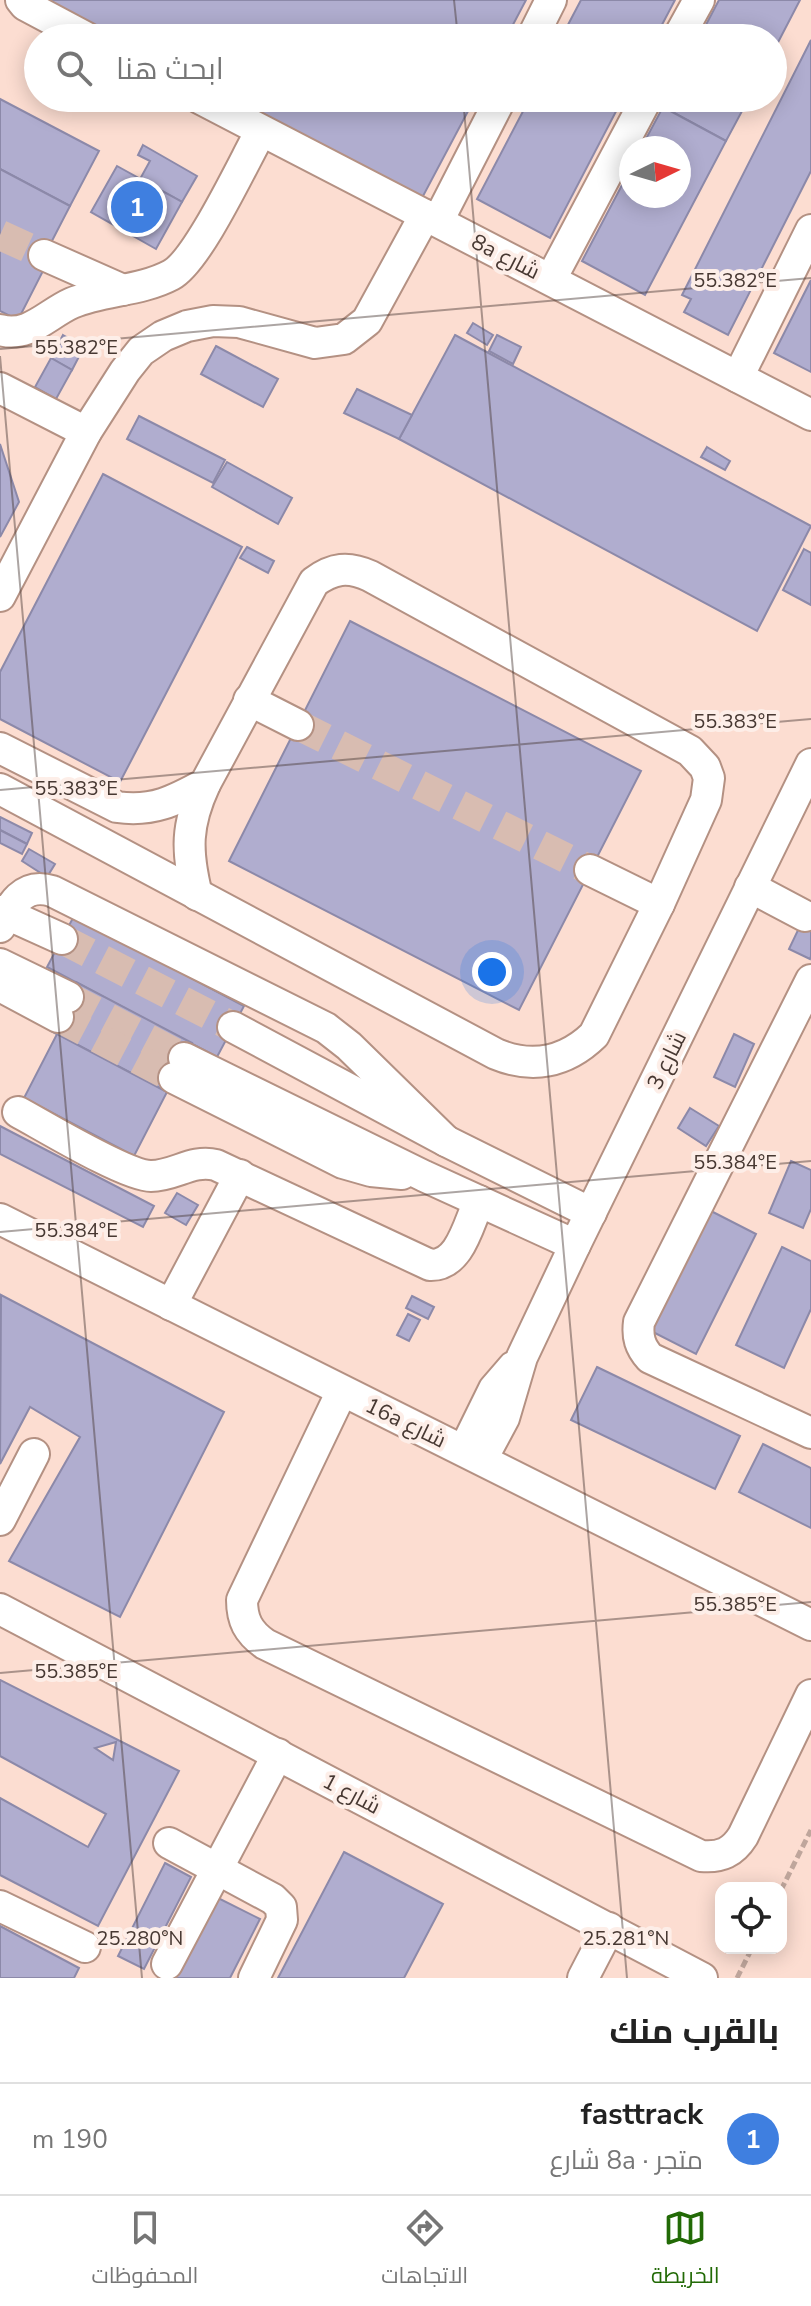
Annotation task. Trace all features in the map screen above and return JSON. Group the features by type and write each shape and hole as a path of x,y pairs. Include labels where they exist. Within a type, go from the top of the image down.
{"street":[{"path":"539,24 551,0"},
{"path":"686,24 699,0"},
{"path":"15,2 59,24"},
{"name":"8a شارع","path":"225,112 811,415"},
{"path":"0,596 86,432 141,351 163,336 187,326 213,321 239,322 315,343 330,343 357,332 432,218 493,112"},
{"path":"551,279 640,112"},
{"path":"0,330 20,332 71,303 171,276 190,259 261,131"},
{"path":"738,377 811,230"},
{"path":"44,255 123,290"},
{"path":"0,388 86,432"},
{"path":"0,789 197,895 496,1054 526,1063 557,1060 571,1054 594,1035 659,904 709,790 709,778 699,758 370,576 341,568 326,573 314,582 205,784 194,809 188,837 189,865 197,895"},
{"path":"249,700 298,725"},
{"path":"0,748 117,807 137,810 159,806 205,784"},
{"name":"شارع 3","path":"473,1454 494,1389 522,1357 811,764"},
{"path":"98,841 117,807"},
{"path":"590,870 659,904"},
{"path":"750,887 805,916"},
{"path":"62,939 2,917 15,899 25,892 34,889 52,891 312,1020 349,1046 446,1141"},
{"path":"0,964 63,1007 0,986"},
{"path":"811,980 639,1322 638,1332 643,1351 650,1358 811,1433"},
{"path":"233,1027 446,1141 591,1213"},
{"path":"179,1068 343,1163 371,1171 424,1176 575,1245"},
{"path":"18,1112 136,1174 166,1175 206,1162 430,1265 444,1264 454,1256 479,1201"},
{"path":"171,1305 240,1175"},
{"name":"16a شارع","path":"0,1219 811,1625"},
{"path":"342,1391 242,1600 246,1626 254,1637 701,1856 714,1858 737,1846 743,1836 811,1695"},
{"path":"0,1520 34,1454"},
{"name":"شارع 1","path":"0,1609 702,1978"},
{"path":"167,1964 278,1754"},
{"path":"169,1843 273,1899 281,1907 282,1920 254,1978"},
{"path":"0,1906 85,1947"},
{"path":"583,1978 609,1928"}],"path":[{"path":"785,1882 811,1830"},
{"path":"737,1978 749,1954"}],"building":[{"path":"45,0 526,0 513,24 90,24"},
{"path":"581,0 675,0 662,24 568,24"},
{"path":"719,0 800,0 787,25 706,24"},
{"path":"811,40 811,171 728,335 684,312 691,299 682,295 775,112 787,112 787,87"},
{"path":"0,99 99,151 70,206 0,169"},
{"path":"258,112 468,112 422,198"},
{"path":"523,112 616,112 550,238 477,199"},
{"path":"660,112 672,112 726,141 691,208 691,136 647,136"},
{"path":"672,112 742,112 726,141"},
{"path":"143,145 197,176 182,202 140,179 150,161 138,155"},
{"path":"117,166 182,202 156,249 91,212"},
{"path":"0,169 70,206 39,266 44,269 18,320 0,311"},
{"path":"619,191 619,208 691,208 645,295 582,261"},
{"path":"811,280 811,372 774,353"},
{"path":"473,323 493,335 487,345 467,333"},
{"path":"63,335 84,347 72,370 51,358"},
{"path":"455,335 811,526 757,631 399,439"},
{"path":"497,335 521,347 513,364 489,351"},
{"path":"216,346 278,379 263,407 201,374"},
{"path":"51,358 72,370 56,399 35,387"},
{"path":"357,389 412,415 399,439 344,413"},
{"path":"139,416 225,460 213,483 127,439"},
{"path":"0,444 19,502 0,537"},
{"path":"707,447 730,461 725,470 701,457"},
{"path":"227,462 292,498 278,524 212,487"},
{"path":"103,474 242,547 120,782 0,719 0,672"},
{"path":"247,547 274,561 268,573 240,558"},
{"path":"804,549 811,553 811,605 783,590"},
{"path":"350,621 641,771 519,1010 229,861"},
{"path":"0,817 32,833 27,844 0,830"},
{"path":"0,830 27,844 22,854 0,843"},
{"path":"29,849 55,864 47,877 22,861"},
{"path":"811,903 811,956 810,959 789,949"},
{"path":"74,916 244,1006 217,1057 47,967"},
{"path":"76,982 192,1043 167,1092 51,1031"},
{"path":"57,1034 167,1092 134,1156 24,1098"},
{"path":"734,1034 754,1044 735,1087 714,1077"},
{"path":"690,1108 719,1126 706,1146 678,1128"},
{"path":"0,1126 154,1206 143,1227 0,1154"},
{"path":"791,1161 811,1170 811,1209 803,1228 769,1213"},
{"path":"177,1193 198,1205 186,1225 165,1213"},
{"path":"709,1210 756,1234 696,1354 649,1330"},
{"path":"782,1247 811,1261 811,1309 784,1368 736,1345"},
{"path":"1,1295 224,1412 120,1617 9,1561 80,1437 30,1407 0,1464"},
{"path":"412,1296 434,1307 428,1319 406,1308"},
{"path":"408,1314 420,1320 409,1341 397,1335"},
{"path":"597,1367 740,1436 715,1489 571,1420"},
{"path":"763,1444 811,1468 811,1528 739,1492"},
{"path":"0,1680 179,1771 98,1926 0,1875 0,1798 88,1847 106,1814 0,1756","holes":["116,1742 113,1760 95,1748"]},
{"path":"344,1852 443,1904 404,1978 278,1978"},
{"path":"165,1863 191,1877 144,1969 118,1956"},
{"path":"210,1894 260,1919 230,1978 167,1978"},
{"path":"0,1926 79,1968 74,1978 0,1978"}],"tunnel":[{"path":"0,235 44,255"},
{"path":"298,725 590,870"},
{"path":"62,939 233,1027"},
{"path":"68,997 184,1058"},
{"path":"58,1017 174,1078"}],"place":[{"name":"fasttrack","path":"137,207"}]}
